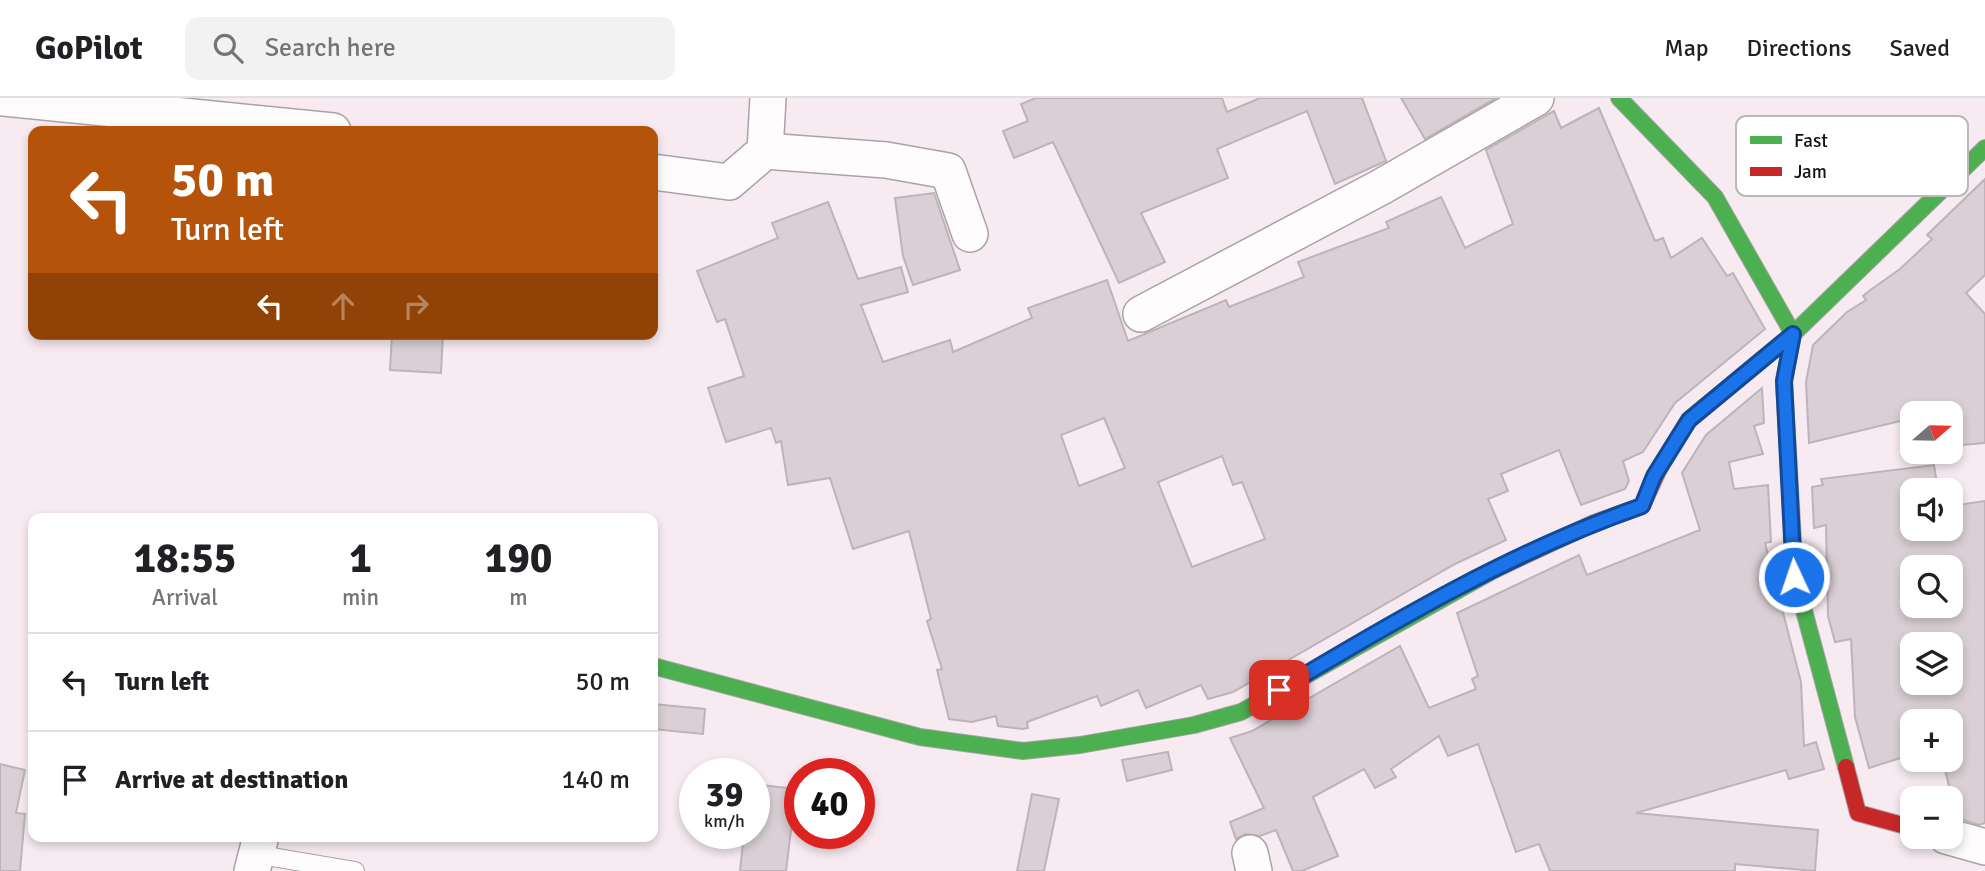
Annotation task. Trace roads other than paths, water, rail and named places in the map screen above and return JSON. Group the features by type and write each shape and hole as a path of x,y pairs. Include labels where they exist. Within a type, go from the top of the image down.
{"street":[{"path":"4,98 282,126"},
{"path":"658,173 730,182 765,151 768,98"},
{"path":"1141,314 1381,187 1536,98"},
{"path":"1619,98 1715,197 1793,334 1784,381 1794,577 1858,813 1900,824"},
{"path":"1968,164 1985,148"},
{"path":"765,151 886,160 948,171 970,234"},
{"path":"658,667 920,737 1023,751 1080,745 1194,725 1241,712 1466,583 1594,523 1642,506 1654,476 1689,420 1793,334 1935,196"},
{"path":"1963,841 1985,847"}],"lane":[{"path":"256,854 355,871"}]}
